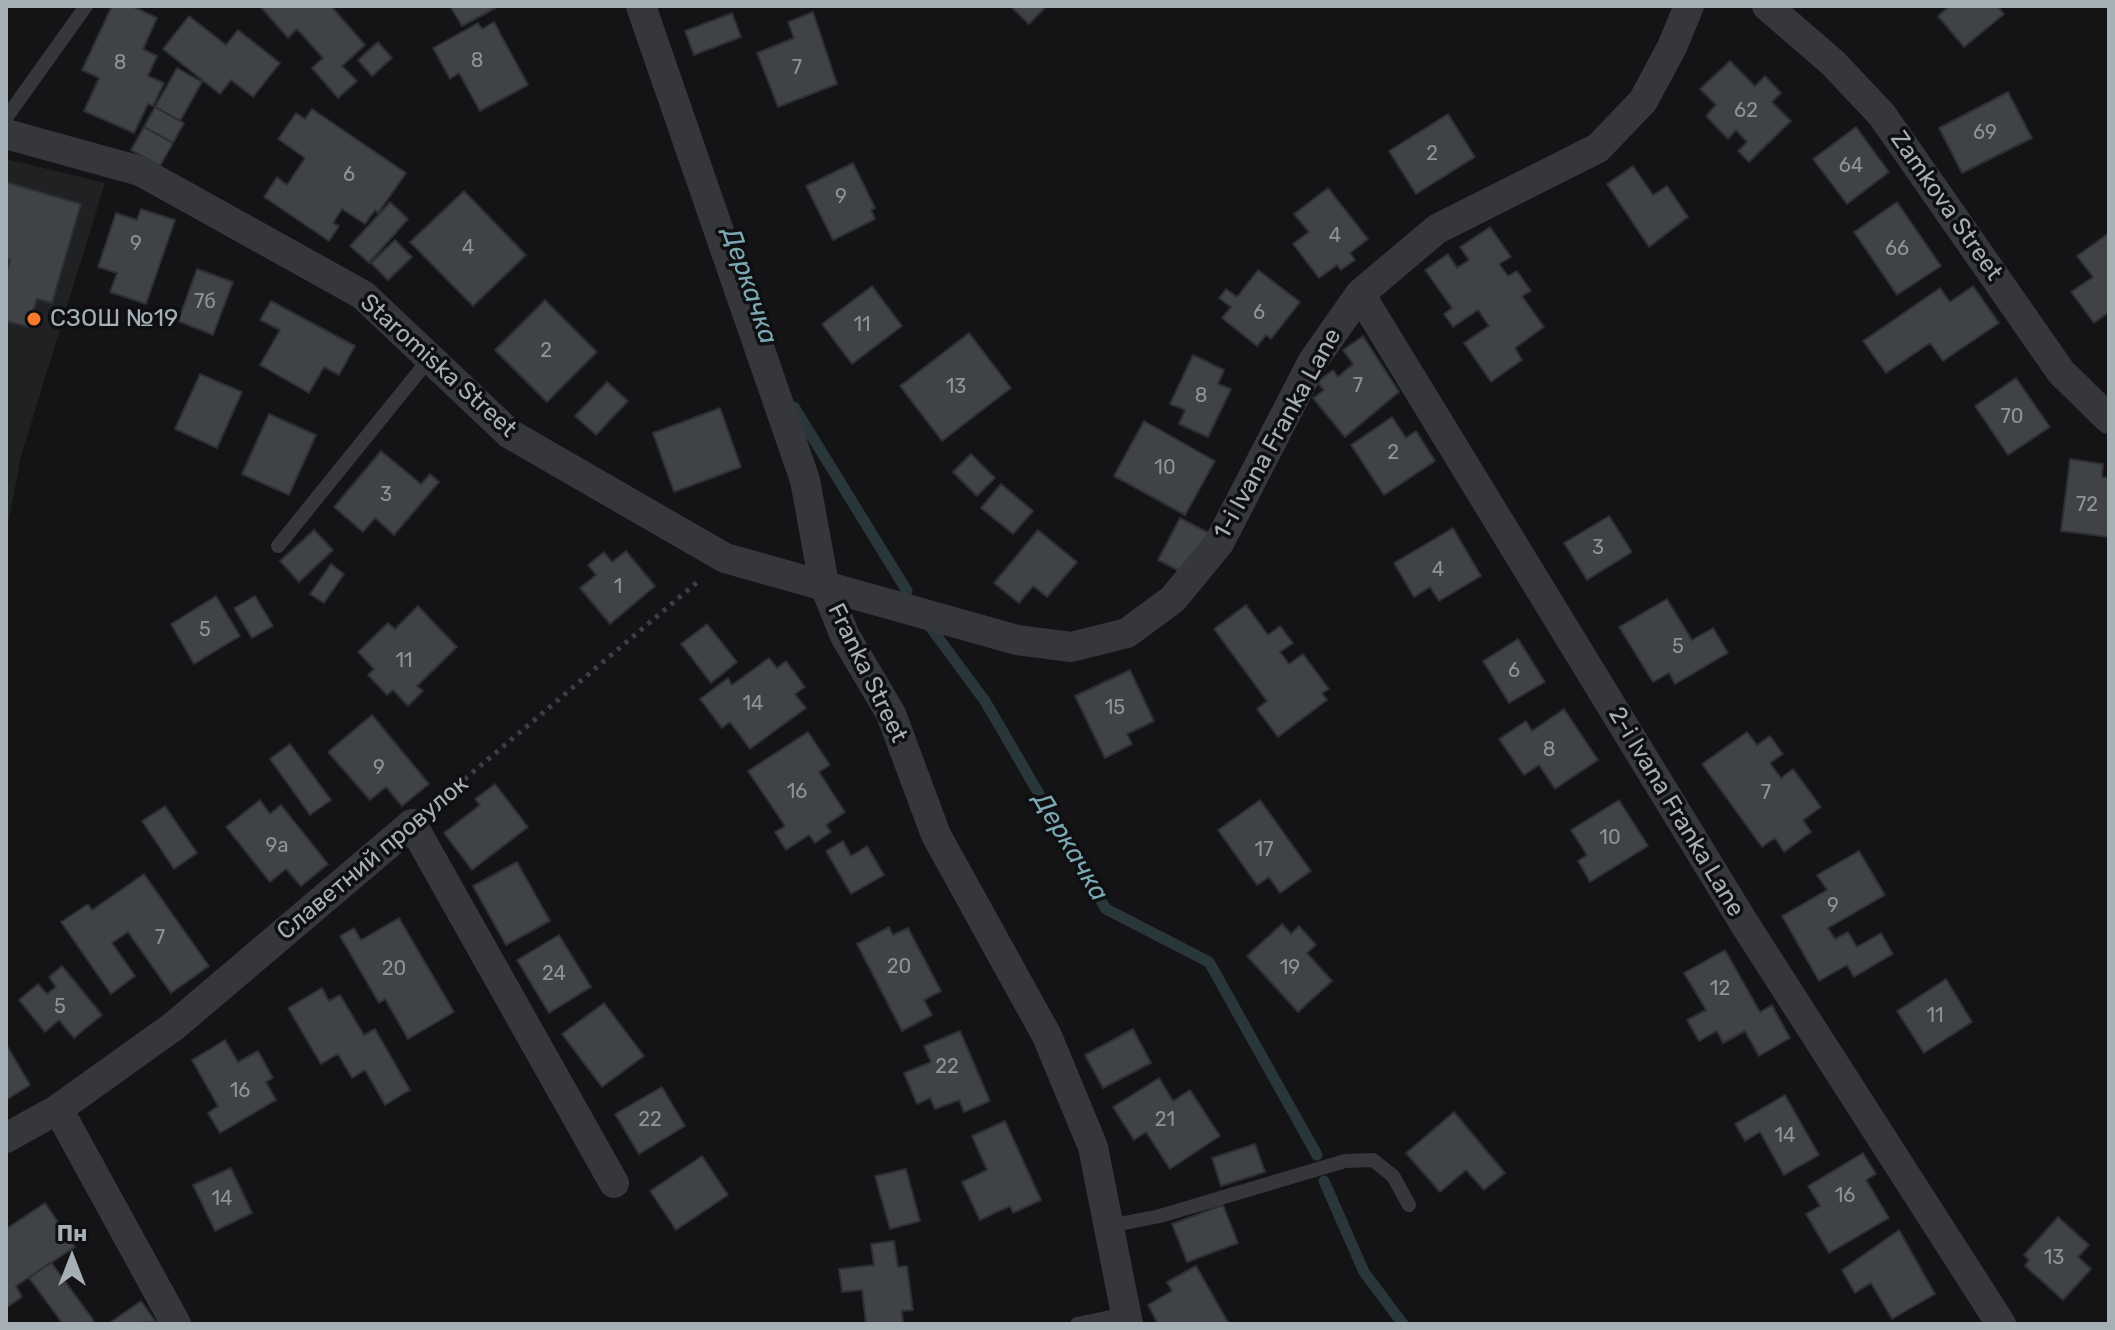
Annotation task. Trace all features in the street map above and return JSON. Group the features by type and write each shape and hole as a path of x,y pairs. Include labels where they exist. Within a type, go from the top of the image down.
{"street":[{"name":"Franka Street","path":"641,6 805,480 824,584 845,636 891,714 936,835 1047,1036 1093,1147 1126,1319"},
{"name":"1-i Ivana Franka Lane","path":"824,584 1017,640 1071,647 1127,633 1173,599 1219,543 1313,361 1360,294 1437,229 1598,148 1643,101 1672,47 1689,6"},
{"name":"Zamkova Street","path":"1767,6 1833,63 1882,115 2061,372 2109,419"},
{"name":"Staromiska Street","path":"6,134 140,171 363,295 510,434 725,558 824,584"},
{"name":"2-i Ivana Franka Lane","path":"1360,294 1744,923 2001,1324"},
{"name":"Славетний провулок","path":"6,1138 58,1109 174,1026 412,824"},
{"path":"412,824 614,1183"},
{"path":"58,1109 176,1324"}],"lane":[{"path":"6,118 86,6"},
{"path":"278,546 430,358"},
{"path":"1109,1226 1160,1216 1345,1161 1373,1160 1393,1176 1409,1205"},
{"path":"1077,1324 1126,1319"}],"path":[{"name":"Славетний провулок","path":"412,824 725,558"}],"shaded area":[{"name":"СЗОШ №19","path":"6,159 105,183 21,456 6,535"}],"building":[{"path":"112,6 132,6 157,18 143,49 157,56 148,76 164,83 153,106 148,104 134,133 84,111 99,78 82,70"},
{"path":"260,6 331,6 365,45 342,66 357,81 338,98 312,68 323,58 297,29 288,38"},
{"path":"450,6 499,6 462,26"},
{"path":"1010,6 1047,6 1029,24"},
{"path":"1950,6 1997,6 2004,14 1964,47 1938,16"},
{"path":"813,12 837,84 778,107 757,53 794,38 788,22"},
{"path":"732,13 741,37 694,55 685,31"},
{"path":"189,16 226,45 238,30 280,63 253,97 231,80 220,94 163,49"},
{"path":"494,22 528,85 480,111 459,73 450,79 433,48 478,23 482,29"},
{"path":"378,42 392,58 372,76 358,60"},
{"path":"1730,61 1755,86 1765,76 1781,93 1772,102 1791,121 1749,162 1738,151 1747,142 1736,130 1728,139 1706,116 1716,105 1700,89"},
{"path":"177,68 202,82 180,121 155,107"},
{"path":"2008,92 2032,138 1962,173 1939,128"},
{"path":"155,107 184,123 173,143 144,127"},
{"path":"312,109 406,173 378,213 375,210 365,224 342,209 333,223 339,226 329,241 264,197 277,177 287,185 305,158 278,139 296,113 305,119"},
{"path":"1448,114 1475,157 1416,194 1389,151"},
{"path":"144,127 173,143 160,166 131,150"},
{"path":"1856,127 1889,172 1847,204 1813,159"},
{"path":"853,163 875,208 871,210 875,219 833,240 806,186"},
{"path":"1633,166 1653,195 1667,186 1688,217 1649,247 1607,184"},
{"path":"6,182 81,204 52,303 37,299 28,327 6,321 6,273 10,260 6,259"},
{"path":"1328,188 1368,239 1350,253 1355,260 1341,270 1337,265 1319,278 1293,244 1309,232 1294,214"},
{"path":"464,191 526,255 473,306 410,242"},
{"path":"390,202 408,219 369,263 350,246"},
{"path":"1897,202 1941,266 1897,295 1854,232"},
{"path":"141,209 175,220 146,304 110,292 117,273 98,267 116,213 137,220"},
{"path":"1490,227 1511,257 1499,264 1508,276 1517,271 1531,291 1522,296 1544,327 1515,348 1522,360 1491,382 1464,343 1489,326 1478,310 1453,327 1444,314 1452,308 1425,270 1448,254 1457,268 1469,260 1460,247"},
{"path":"2109,233 2109,312 2094,323 2071,292 2093,277 2077,256"},
{"path":"395,240 412,257 388,280 371,263"},
{"path":"197,269 233,282 213,335 178,321"},
{"path":"1258,270 1300,302 1271,339 1266,335 1257,346 1222,318 1231,307 1219,298 1226,289 1237,297"},
{"path":"872,286 902,326 852,364 822,324"},
{"path":"1973,286 1999,323 1943,361 1930,343 1886,373 1863,341 1940,288 1950,302"},
{"path":"545,300 597,352 547,402 495,350"},
{"path":"271,301 355,346 339,375 324,367 309,393 260,365 280,330 260,320"},
{"path":"969,333 1011,388 942,441 900,386"},
{"path":"1363,336 1399,392 1345,437 1313,398 1324,390 1317,382 1333,370 1338,377 1353,364 1343,350"},
{"path":"1193,355 1224,370 1218,384 1231,389 1208,437 1179,424 1185,410 1170,404"},
{"path":"200,374 242,392 217,448 175,429"},
{"path":"2016,378 2050,427 2008,455 1975,406"},
{"path":"607,382 628,401 596,435 575,416"},
{"path":"720,408 741,467 674,492 653,433"},
{"path":"269,414 316,435 289,495 242,474"},
{"path":"1392,417 1406,438 1416,431 1435,461 1384,495 1351,445"},
{"path":"1144,421 1215,461 1185,515 1114,476"},
{"path":"381,451 421,484 430,474 439,482 394,535 375,518 363,532 334,507"},
{"path":"971,454 995,478 977,496 953,472"},
{"path":"2070,459 2103,464 2102,477 2109,478 2109,537 2061,531"},
{"path":"1001,484 1033,511 1013,534 981,508"},
{"path":"1609,516 1632,552 1587,580 1564,543"},
{"path":"1180,518 1209,533 1187,575 1158,560"},
{"path":"1453,528 1481,576 1439,601 1430,587 1414,597 1394,563"},
{"path":"314,530 333,550 299,582 280,561"},
{"path":"1038,530 1077,562 1047,597 1033,586 1019,603 994,583"},
{"path":"626,551 655,586 610,624 580,588 596,575 588,565 604,552 612,562"},
{"path":"331,564 344,574 324,603 310,594"},
{"path":"216,596 240,636 194,664 171,624"},
{"path":"255,596 273,626 252,638 234,608"},
{"path":"1667,599 1692,640 1713,628 1728,653 1675,684 1669,673 1653,682 1619,627"},
{"path":"1246,605 1268,635 1280,626 1293,643 1280,652 1289,664 1303,654 1329,689 1322,693 1327,700 1278,737 1257,709 1267,701 1214,629"},
{"path":"418,606 457,647 417,686 423,691 408,706 393,690 387,695 368,675 374,669 358,652 388,623 395,629"},
{"path":"707,624 737,662 711,683 681,644"},
{"path":"1518,639 1545,682 1509,703 1483,661"},
{"path":"769,658 777,668 786,661 805,687 795,694 806,708 750,749 730,722 722,728 700,699 728,678 732,685"},
{"path":"1130,670 1154,721 1127,734 1132,744 1105,758 1075,696"},
{"path":"1564,709 1598,760 1555,789 1539,765 1524,775 1499,739 1526,721 1532,731"},
{"path":"372,715 429,784 402,806 386,787 370,800 328,752"},
{"path":"808,732 830,765 819,772 845,812 826,825 831,832 815,843 809,835 786,850 775,832 785,826 748,771"},
{"path":"1747,732 1757,745 1770,736 1783,754 1770,763 1781,778 1793,769 1821,807 1803,820 1811,832 1784,852 1775,838 1762,847 1702,764"},
{"path":"290,744 331,800 310,815 270,759"},
{"path":"495,784 528,827 472,870 444,833 480,805 475,799"},
{"path":"260,800 270,814 281,805 328,864 301,886 286,869 270,882 226,827"},
{"path":"1260,800 1311,871 1280,893 1269,877 1257,885 1218,830"},
{"path":"1619,800 1648,846 1590,882 1578,861 1587,855 1571,830"},
{"path":"165,806 197,853 174,869 142,821"},
{"path":"843,841 851,856 867,846 884,875 851,894 826,851"},
{"path":"1859,851 1885,895 1828,928 1835,939 1848,932 1857,947 1881,933 1893,954 1854,977 1847,965 1819,981 1782,916 1827,890 1817,875"},
{"path":"517,862 550,921 506,945 473,886"},
{"path":"144,874 209,966 171,993 128,932 112,943 135,976 111,994 61,922 88,904 92,910"},
{"path":"399,918 454,1012 408,1039 385,999 379,1003 340,936 354,928 361,940"},
{"path":"1282,924 1291,934 1299,926 1316,945 1307,953 1332,981 1298,1012 1247,956"},
{"path":"889,927 893,935 908,928 941,991 924,1000 932,1015 902,1031 857,944"},
{"path":"559,935 591,987 549,1013 517,960"},
{"path":"1725,950 1760,1012 1772,1005 1790,1038 1759,1056 1745,1031 1723,1043 1717,1031 1699,1041 1687,1020 1706,1010 1684,973"},
{"path":"62,966 102,1015 74,1038 59,1020 45,1032 19,1000 38,984 47,994 56,987 49,977"},
{"path":"1946,979 1972,1022 1924,1053 1897,1011"},
{"path":"322,988 329,1001 340,995 364,1035 375,1029 410,1090 385,1105 365,1070 352,1078 338,1054 321,1064 288,1008"},
{"path":"604,1003 644,1056 602,1087 562,1034"},
{"path":"1133,1029 1151,1063 1103,1088 1085,1055"},
{"path":"960,1031 990,1101 964,1112 959,1100 935,1109 930,1098 917,1104 904,1073 931,1062 924,1046"},
{"path":"225,1040 238,1062 258,1051 273,1078 266,1082 276,1100 220,1133 208,1113 218,1106 192,1060"},
{"path":"6,1044 30,1085 6,1100"},
{"path":"1159,1078 1173,1101 1190,1090 1220,1136 1170,1169 1146,1132 1134,1140 1113,1107"},
{"path":"662,1087 685,1126 639,1154 615,1114"},
{"path":"1785,1095 1819,1155 1784,1175 1760,1132 1745,1141 1735,1124"},
{"path":"1454,1112 1505,1173 1484,1190 1466,1170 1440,1192 1406,1153"},
{"path":"1005,1121 1041,1200 1013,1213 1010,1206 980,1220 962,1182 987,1170 972,1136"},
{"path":"1255,1144 1265,1172 1221,1186 1212,1158"},
{"path":"1863,1153 1876,1174 1866,1180 1889,1218 1829,1253 1806,1214 1820,1206 1808,1186"},
{"path":"702,1156 728,1195 676,1230 650,1191"},
{"path":"231,1168 252,1213 215,1231 193,1185"},
{"path":"906,1169 920,1221 890,1229 875,1176"},
{"path":"45,1203 75,1247 16,1286 22,1297 6,1308 6,1229"},
{"path":"1223,1205 1238,1243 1187,1262 1172,1224"},
{"path":"2058,1217 2089,1245 2078,1257 2091,1269 2063,1300 2025,1266 2029,1260 2024,1255"},
{"path":"1899,1230 1935,1294 1892,1319 1871,1283 1855,1293 1842,1270"},
{"path":"894,1241 898,1267 907,1266 913,1310 902,1311 903,1324 866,1324 862,1290 842,1292 839,1269 874,1265 871,1244"},
{"path":"51,1262 94,1321 89,1324 63,1324 29,1278"},
{"path":"1196,1266 1229,1324 1158,1324 1148,1305 1172,1291 1167,1282"},
{"path":"141,1301 156,1322 108,1324"}],"waterway":[{"name":"Деркачка","path":"794,407 907,591"},
{"name":"Деркачка","path":"928,624 985,701 1106,909 1209,962 1317,1155"},
{"name":"Деркачка","path":"1324,1181 1364,1272 1403,1324"}],"place":[{"name":"СЗОШ №19","path":"34,319"}]}
